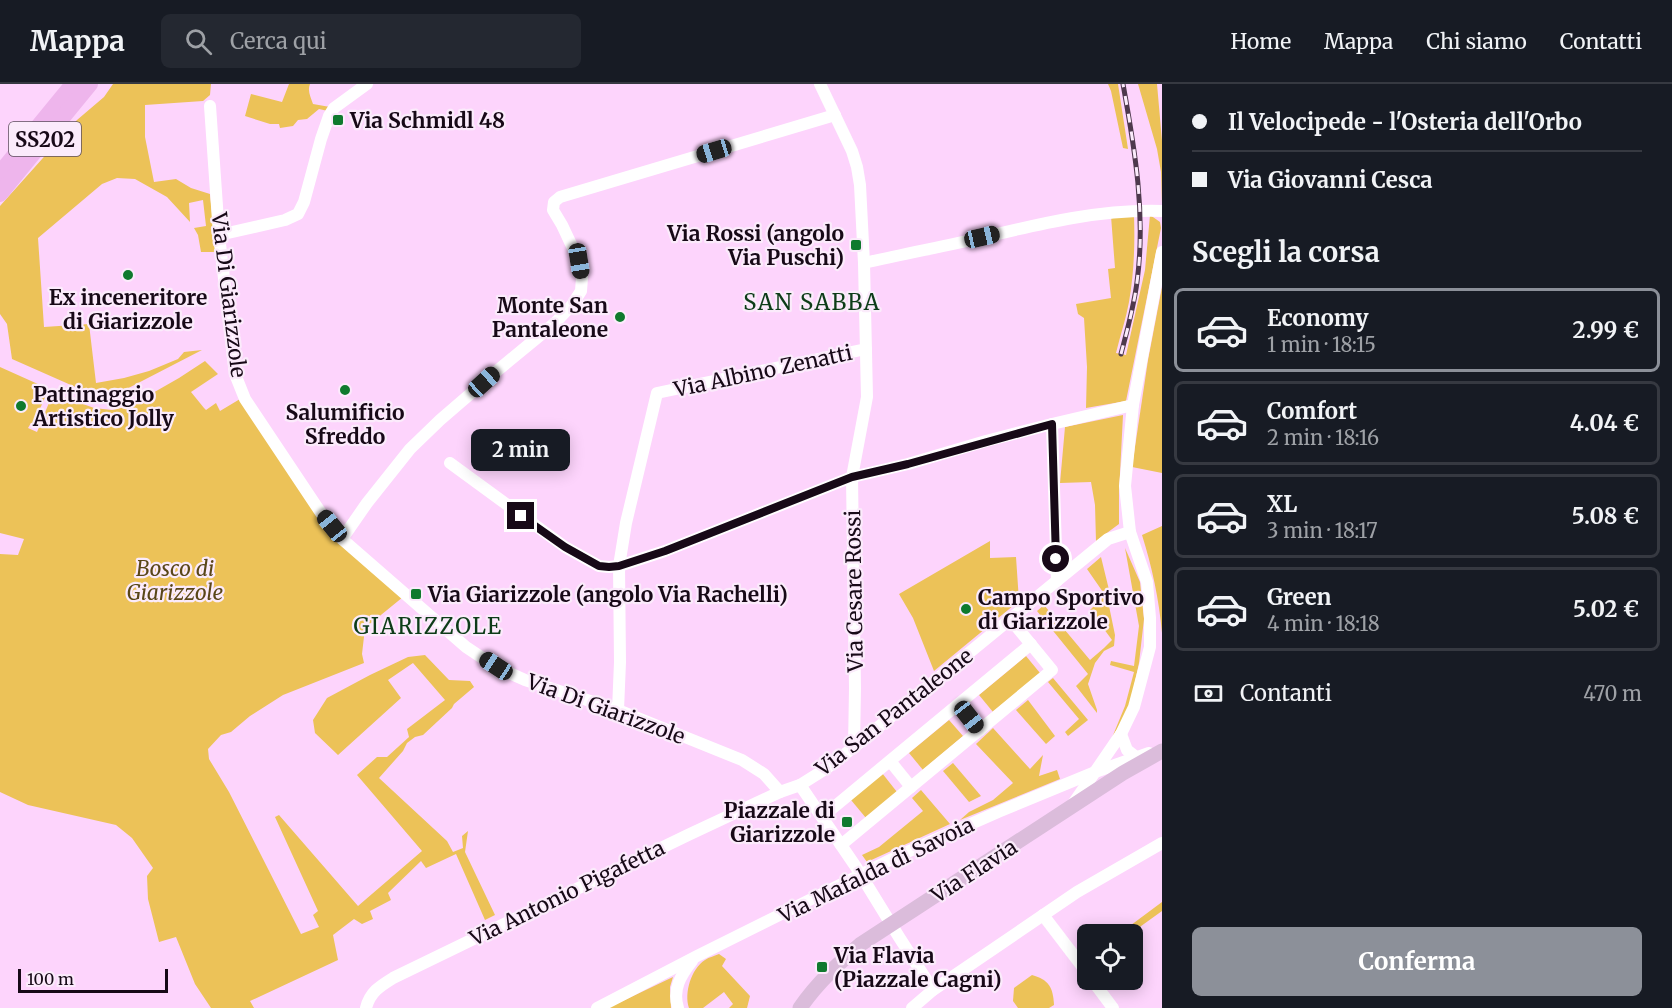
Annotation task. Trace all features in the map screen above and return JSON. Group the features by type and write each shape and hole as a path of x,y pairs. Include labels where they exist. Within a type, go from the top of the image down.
{"highway":[{"name":"SS202","path":"0,172 73,84"},
{"name":"SS202","path":"0,194 90,84"}],"main road":[{"name":"Via Flavia","path":"800,1008 823,980 861,944 1123,773 1162,751"}],"street":[{"path":"219,235 285,220 298,214 304,202 329,116 334,108 367,84"},
{"name":"Via Cesare Rossi","path":"820,84 852,151 860,184 867,397 852,477 854,747"},
{"name":"Via Di Giarizzole","path":"210,106 219,235 235,374 245,399 321,513 342,539 466,647 496,666 525,680 618,710 742,760 764,774 780,792"},
{"path":"342,539 410,449 498,370 555,323 572,305 581,291 582,278 579,261 553,210 554,202 560,197 835,115"},
{"path":"864,263 1098,213 1156,211"},
{"path":"1070,808 1121,734 1134,707 1150,647 1147,582 1130,532 1125,486 1133,405 1162,252"},
{"name":"Via Albino Zenatti","path":"618,710 619,566 626,523 657,393 866,349"},
{"path":"450,463 521,516 583,558 599,566 609,567 665,551 852,477 1133,405"},
{"path":"1052,424 1057,581"},
{"name":"Via San Pantaleone","path":"800,785 854,747 1108,539 1130,532"},
{"path":"841,845 1052,670 1011,620"},
{"path":"822,817 1031,644"},
{"path":"959,704 980,730"},
{"path":"1121,734 1127,750 1136,757"},
{"name":"Via Mafalda di Savoia","path":"597,1008 898,856 1095,772 1136,757 1162,751"},
{"path":"890,761 911,787"},
{"path":"780,792 800,785 856,867 933,990"},
{"name":"Via Antonio Pigafetta","path":"366,1008 368,998 380,986 393,978 780,792"},
{"path":"912,1008 933,990 1043,915 1117,867 1162,843"},
{"path":"1043,915 1077,960"},
{"path":"678,1008 675,1001 677,986 682,974 697,956"},
{"path":"1100,990 1113,1008"}],"green space":[{"path":"113,84 211,84 210,95 203,101 145,105 145,137 154,182 176,179 191,188 210,194 216,252 201,252 198,235 194,228 206,226 203,200 189,203 190,222 167,197 135,179 117,178 102,184 38,238 44,327 89,324 96,383 149,371 178,359 184,352 202,350 113,396 98,397 12,359 7,324 0,314 0,206 77,120 104,97"},
{"path":"289,84 310,84 309,92 313,104 330,107 328,111 319,109 307,119 298,120 293,126 280,128 279,124 270,124 245,116 251,94 282,102"},
{"path":"1108,84 1118,84 1128,149 1123,148"},
{"path":"1138,84 1157,84 1162,141 1162,204 1161,172 1157,149"},
{"path":"1150,215 1160,222 1161,228 1126,401 1086,408 1087,367 1084,318 1078,314 1076,304 1111,298 1108,269 1115,268 1111,216 1134,216 1131,291 1116,353 1126,355 1145,270"},
{"path":"1162,287 1162,473 1132,467 1148,360"},
{"name":"Bosco di Giarizzole","path":"205,361 218,374 191,392 204,408 206,410 216,403 220,411 240,399 339,543 403,597 365,628 362,654 364,663 283,695 250,716 231,732 221,735 208,749 209,759 229,792 301,934 319,927 313,915 318,911 275,817 279,815 358,906 422,851 357,775 377,757 387,757 409,737 407,729 445,700 413,663 388,680 401,698 338,755 315,733 313,720 327,698 408,657 425,655 449,680 470,681 474,687 423,735 407,743 403,751 379,778 447,841 453,852 463,848 462,836 468,831 465,852 495,915 485,920 456,854 426,868 421,861 388,893 391,900 370,911 373,919 362,924 354,919 333,935 338,960 250,1001 254,1008 211,1008 195,984 176,937 159,942 148,899 147,876 153,868 132,838 116,825 28,805 0,792 0,554 18,555 24,539 0,533 0,367 49,389 33,424 31,423 28,428 37,432 53,393 94,408 112,410 130,406"},
{"path":"1123,415 1119,524 1096,541 1095,505 1091,482 1060,483 1065,427"},
{"path":"1162,526 1162,633 1155,583 1142,535"},
{"name":"Campo Sportivo di Giarizzole","path":"990,541 990,558 1016,557 1019,601 934,671 913,618 899,594"},
{"path":"1125,548 1140,582 1144,619 1139,663 1130,705 1109,745 1125,706 1134,672 1110,665 1111,661 1134,666 1139,626"},
{"path":"1101,557 1111,598 1109,606 1115,635 1114,646 1104,651 1095,663 1088,684 1097,713 1076,686 1088,674 1037,611 1044,605 1090,660 1112,640 1090,610 1105,595 1087,569"},
{"path":"1026,656 1040,673 993,712 979,695"},
{"path":"1053,678 1088,720 1068,736 1065,732 1079,719 1048,682"},
{"path":"1028,700 1055,736 1046,744 1016,710"},
{"path":"949,720 963,736 923,770 909,753"},
{"path":"993,728 1030,769 1043,755 1039,776 1057,770 1060,779 960,820 969,812 993,800 1013,783 976,744"},
{"path":"953,763 981,796 969,802 943,771"},
{"path":"882,773 897,792 866,818 851,800"},
{"path":"921,790 950,824 867,862 862,855 879,847 923,811 912,798"},
{"path":"1162,902 1162,911 1143,925 1132,924"},
{"path":"719,954 726,959 722,966 750,996 747,1008 729,1008 733,1004 724,992 703,1008 689,1008 687,995 692,975 705,960"},
{"path":"1032,975 1049,985 1053,993 1054,1005 1049,1008 1018,1008 1013,1001 1014,988"},
{"path":"673,977 670,987 671,1008 608,1008"}],"railway":[{"path":"1121,354 1136,291 1140,232 1138,183 1123,84"}],"place":[{"name":"Via Schmidl 48","path":"338,120"},
{"name":"Via Rossi (angolo Via Puschi)","path":"856,245"},
{"name":"Ex inceneritore di Giarizzole","path":"128,275"},
{"name":"Monte San Pantaleone","path":"620,317"},
{"name":"Salumificio Sfreddo","path":"345,390"},
{"name":"Pattinaggio Artistico Jolly","path":"21,406"},
{"name":"Via Giarizzole (angolo Via Rachelli)","path":"416,594"},
{"name":"Campo Sportivo di Giarizzole","path":"966,609"},
{"name":"Piazzale di Giarizzole","path":"847,822"},
{"name":"Via Flavia (Piazzale Cagni)","path":"822,967"}],"district":[{"name":"SAN SABBA","path":"812,302"},
{"name":"GIARIZZOLE","path":"428,626"}],"route":[{"path":"521,516 583,558 599,566 619,566 665,551 852,477 1052,424 1056,559"}]}
